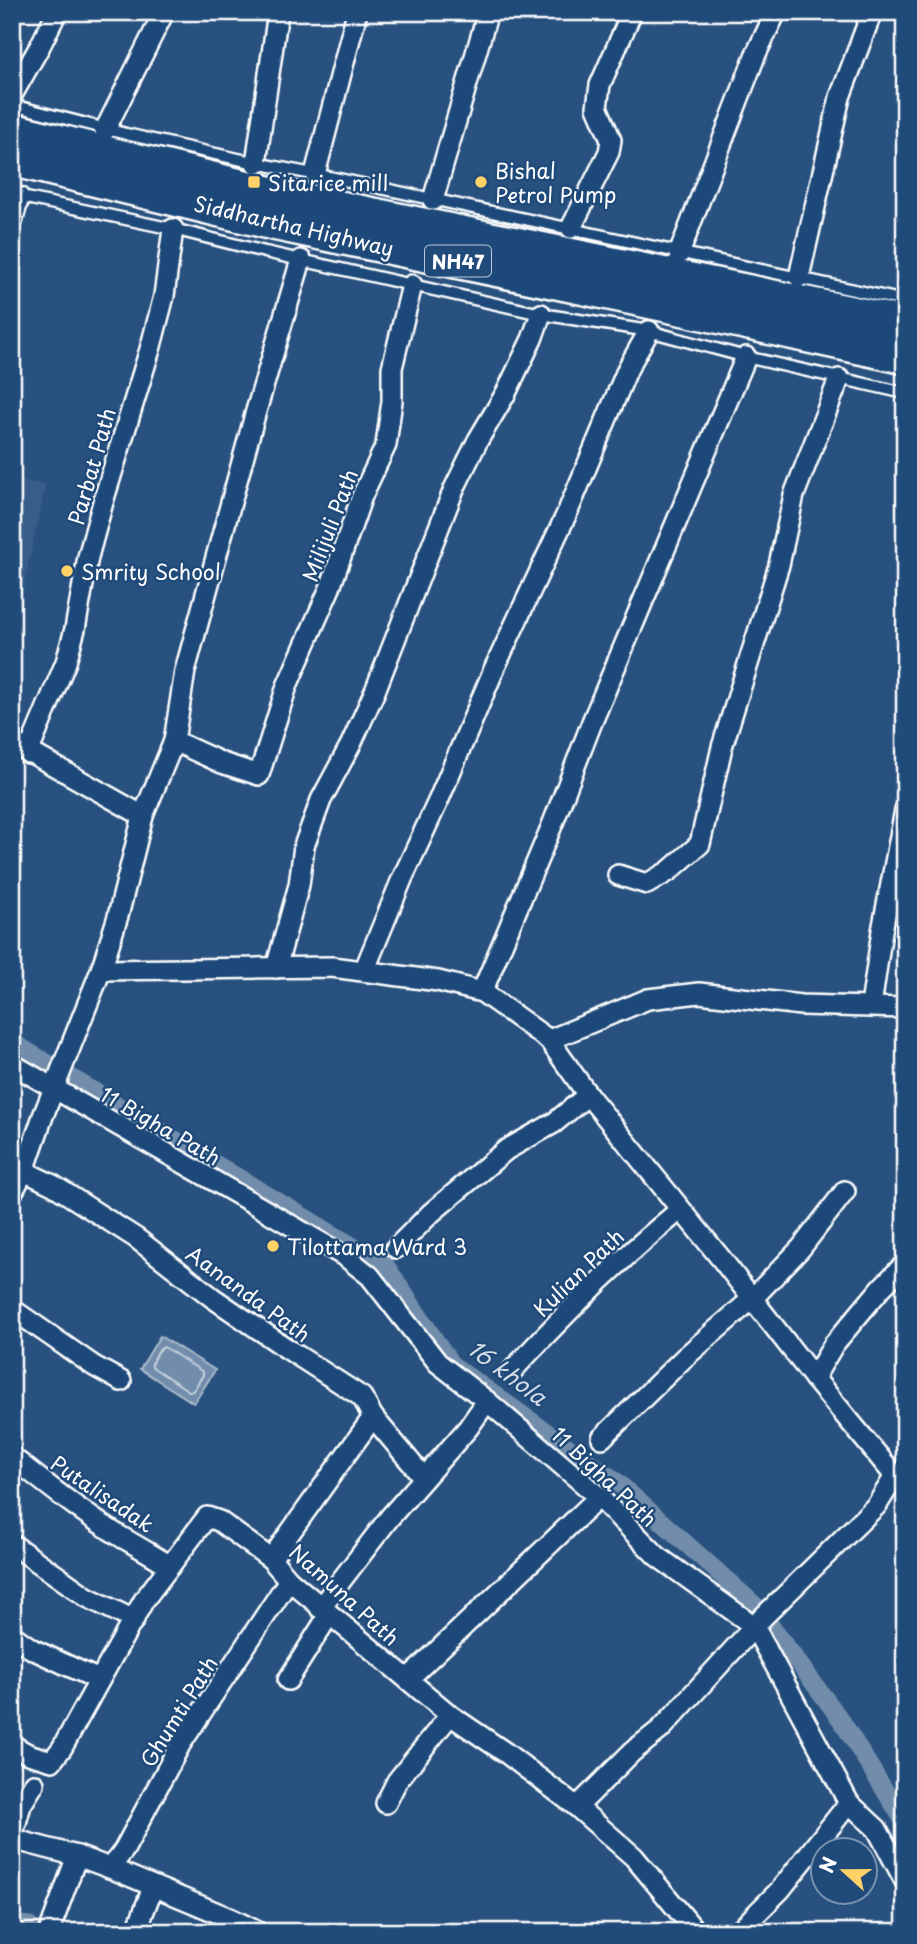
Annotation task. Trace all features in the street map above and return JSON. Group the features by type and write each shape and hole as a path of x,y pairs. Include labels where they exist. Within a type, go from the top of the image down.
{"highway":[{"name":"Siddhartha Highway","path":"12,130 281,196 905,324"},
{"name":"Siddhartha Highway","path":"12,159 273,223 905,357"}],"street":[{"path":"12,95 57,12"},
{"path":"105,130 164,12"},
{"path":"256,163 278,12"},
{"path":"315,174 357,12"},
{"path":"433,200 488,12"},
{"path":"571,229 609,152 611,140 597,107 600,85 632,12"},
{"path":"679,254 755,56 776,12"},
{"path":"799,277 840,97 872,12"},
{"path":"12,222 15,196"},
{"name":"Parbat Path","path":"20,748 52,698 69,651 88,557 164,296 173,229"},
{"path":"12,1193 24,1171 101,970 118,916 142,816 174,741 185,671 256,411 301,260"},
{"name":"Milijuli Path","path":"174,741 222,763 259,775 287,687 330,588 362,496 386,445 392,401 392,368 412,285"},
{"path":"276,968 299,885 304,846 321,800 351,744 379,681 454,489 478,440 506,393 541,314"},
{"path":"364,971 495,667 568,511 628,368 649,331"},
{"path":"482,992 682,504 746,357"},
{"path":"618,875 647,884 669,872 700,844 722,747 779,565 794,495 839,379"},
{"path":"20,748 142,816"},
{"path":"871,1006 905,810"},
{"path":"101,970 332,967 438,981 482,992 549,1040 588,1096 814,1378 900,1479 759,1621 661,1729 632,1752 577,1807"},
{"path":"549,1040 648,999 699,993 801,1005 905,1008"},
{"name":"11 Bigha Path","path":"12,1064 55,1085 346,1257 370,1276 438,1363 487,1401 599,1497 657,1556 759,1621 849,1803 877,1829 905,1881"},
{"path":"396,1248 431,1213 506,1150 554,1123 588,1096"},
{"name":"Aananda Path","path":"24,1171 53,1185 136,1238 224,1305 362,1397 373,1417 424,1478"},
{"path":"602,1438 684,1358 752,1298 801,1248 845,1191"},
{"name":"Kulian Path","path":"511,1371 550,1329 646,1238 680,1210"},
{"path":"814,1378 834,1344 905,1264"},
{"path":"12,1309 94,1366 121,1381"},
{"path":"288,1680 325,1612 390,1517 468,1428 487,1401"},
{"path":"271,1559 373,1417"},
{"name":"Putalisadak","path":"12,1457 118,1535 170,1566"},
{"path":"408,1679 599,1497"},
{"name":"Namuna Path","path":"12,1745 28,1754 52,1761 62,1748 144,1600 207,1517 219,1521 271,1559 289,1580 372,1652 450,1715 577,1807 634,1857 696,1932"},
{"path":"12,1544 87,1597 134,1620"},
{"name":"Ghumti Path","path":"110,1868 124,1850 180,1745 289,1580"},
{"path":"12,1635 32,1649 99,1680"},
{"path":"386,1803 397,1781 450,1715"},
{"path":"34,1784 21,1805 12,1838 110,1868 258,1932"},
{"path":"738,1932 780,1889 849,1803"},
{"path":"49,1932 77,1856"},
{"path":"136,1932 153,1887"}],"lane":[{"path":"12,105 105,130 905,301"},
{"path":"15,196 173,229 541,314 649,331 746,357 905,393"}],"shaded area":[{"path":"12,479 46,485 12,637"}],"water":[{"path":"160,1336 215,1370 194,1403 140,1369"}],"waterway":[{"name":"16 khola","path":"12,1042 386,1266 451,1364 616,1481 757,1607 841,1720 905,1823"},
{"path":"12,1925 28,1925 35,1932"}],"place":[{"name":"Sitarice mill","path":"254,182"},
{"name":"Bishal Petrol Pump","path":"481,182"},
{"name":"Smrity School","path":"67,571"},
{"name":"Tilottama Ward 3","path":"273,1246"}]}
